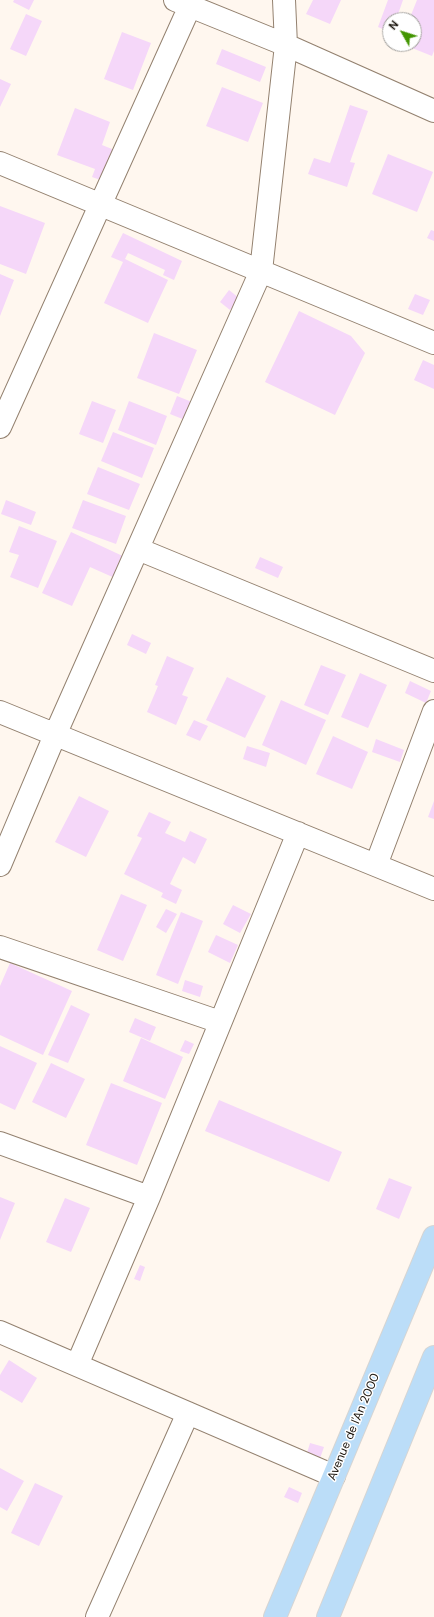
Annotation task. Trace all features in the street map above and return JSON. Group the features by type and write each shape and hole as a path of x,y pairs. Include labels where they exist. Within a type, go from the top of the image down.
{"main road":[{"name":"Avenue de l'An 2000","path":"275,1617 434,1237"},
{"path":"328,1617 434,1357"}],"street":[{"path":"0,865 55,735 261,272 286,45 284,0"},
{"path":"0,427 100,204 183,3 286,45 434,111"},
{"path":"0,163 434,343"},
{"path":"138,549 434,671"},
{"path":"376,865 434,711"},
{"path":"0,712 434,889"},
{"path":"77,1365 149,1197 298,833"},
{"path":"0,947 220,1022"},
{"path":"0,1143 149,1197"},
{"path":"1,1334 77,1365 334,1476"},
{"path":"97,1617 188,1413"}],"building":[{"path":"14,0 34,0 29,10 13,2"},
{"path":"313,0 341,0 330,24 306,14"},
{"path":"388,0 403,0 399,12 384,12"},
{"path":"417,0 434,0 434,51 432,56 422,52 422,12 412,12"},
{"path":"26,14 42,21 26,56 10,49"},
{"path":"382,16 382,29 378,27"},
{"path":"122,32 151,43 133,90 104,79"},
{"path":"222,49 266,67 260,82 216,64"},
{"path":"0,79 11,84 0,107"},
{"path":"222,87 263,103 248,142 206,126"},
{"path":"350,105 368,111 350,162 355,163 347,187 308,174 314,158 330,163"},
{"path":"75,108 110,122 102,145 117,151 106,182 92,177 95,169 57,155"},
{"path":"388,154 433,172 417,212 372,194"},
{"path":"0,206 45,223 26,274 0,264"},
{"path":"431,230 434,231 434,241 427,238"},
{"path":"123,233 182,261 174,280 163,275 165,270 128,253 125,259 168,280 148,323 104,303 123,262 111,257"},
{"path":"0,274 14,280 0,316"},
{"path":"229,290 239,298 230,310 220,302"},
{"path":"415,294 430,300 423,315 408,309"},
{"path":"299,311 351,336 365,353 335,415 265,382"},
{"path":"154,333 197,350 179,394 137,378"},
{"path":"423,360 434,365 434,389 414,380"},
{"path":"177,396 192,402 185,420 170,414"},
{"path":"92,401 116,410 103,443 79,434"},
{"path":"129,401 167,416 156,445 118,430"},
{"path":"113,432 154,448 142,478 101,461"},
{"path":"98,467 140,484 129,510 87,494"},
{"path":"6,500 36,512 31,525 1,514"},
{"path":"83,500 126,516 116,544 72,528"},
{"path":"19,526 57,541 38,588 10,577 19,555 9,552"},
{"path":"71,532 127,558 117,579 90,567 72,606 42,593"},
{"path":"260,557 283,567 278,578 255,568"},
{"path":"132,634 151,643 146,654 127,645"},
{"path":"167,656 194,668 182,695 188,697 176,725 147,712 158,686 155,685"},
{"path":"321,665 346,675 328,715 304,705"},
{"path":"360,673 387,685 368,728 341,717"},
{"path":"227,677 266,696 245,738 206,720"},
{"path":"410,681 431,691 426,703 405,693"},
{"path":"281,700 326,720 306,765 262,745"},
{"path":"194,720 208,726 200,741 186,735"},
{"path":"333,736 368,752 352,789 316,774"},
{"path":"376,739 404,750 400,762 372,752"},
{"path":"247,746 270,753 266,767 243,759"},
{"path":"79,796 109,811 86,857 55,842"},
{"path":"434,801 434,819 428,817"},
{"path":"149,812 171,822 165,833 185,842 190,831 207,839 195,864 183,857 170,884 182,890 176,904 161,897 163,893 124,874 142,838 137,836"},
{"path":"121,894 147,905 123,961 97,950"},
{"path":"233,905 251,914 240,933 223,924"},
{"path":"166,909 177,914 166,933 156,927"},
{"path":"181,912 203,921 178,984 156,975"},
{"path":"216,935 238,945 230,963 208,952"},
{"path":"10,963 72,991 43,1055 0,1035 0,986"},
{"path":"185,980 203,986 200,997 182,991"},
{"path":"71,1005 90,1014 68,1063 48,1055"},
{"path":"135,1018 156,1027 150,1041 129,1032"},
{"path":"141,1038 183,1057 165,1099 123,1081"},
{"path":"185,1040 194,1044 189,1054 180,1051"},
{"path":"0,1046 37,1063 15,1110 0,1103"},
{"path":"51,1063 85,1079 66,1118 32,1102"},
{"path":"111,1083 162,1103 137,1165 86,1145"},
{"path":"219,1100 342,1152 329,1182 205,1131"},
{"path":"389,1178 412,1187 399,1219 376,1209"},
{"path":"0,1197 15,1203 0,1240"},
{"path":"65,1198 90,1208 71,1252 46,1242"},
{"path":"140,1265 145,1267 140,1281 134,1279"},
{"path":"9,1360 37,1378 22,1403 0,1390 0,1375"},
{"path":"310,1443 324,1447 317,1467 304,1463"},
{"path":"0,1468 24,1481 7,1511 0,1507"},
{"path":"35,1483 63,1496 39,1546 11,1533"},
{"path":"289,1487 302,1493 298,1503 284,1497"}]}
